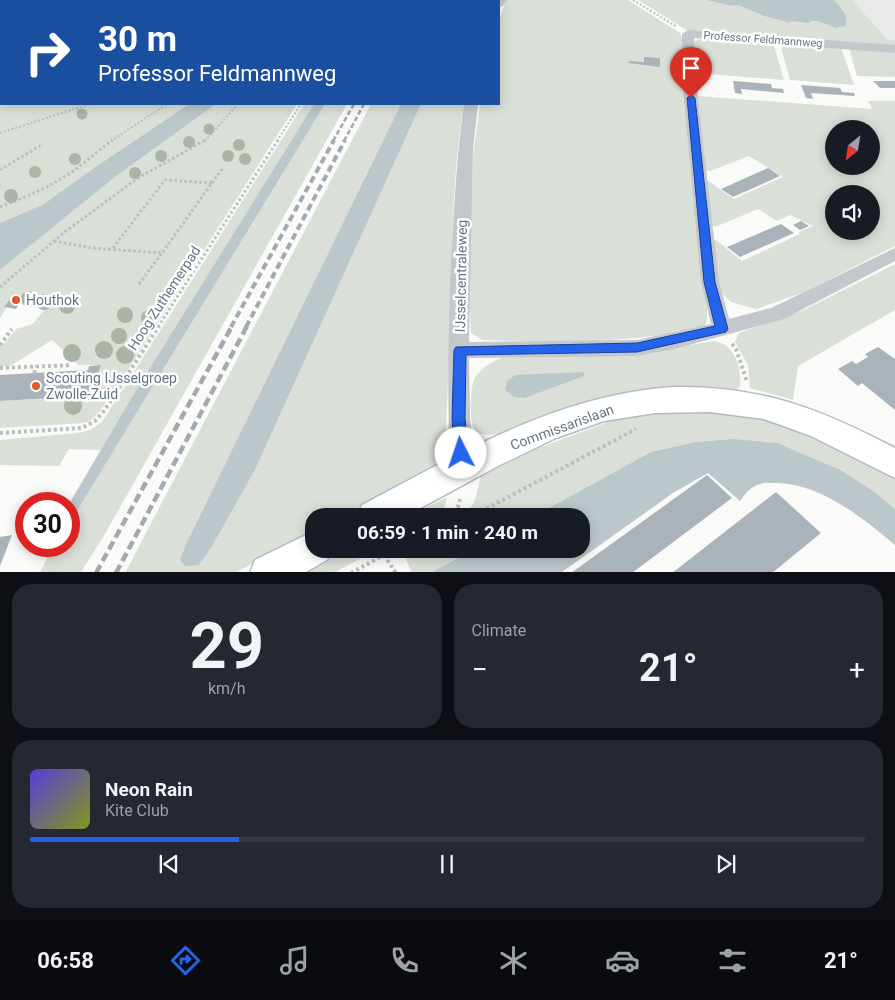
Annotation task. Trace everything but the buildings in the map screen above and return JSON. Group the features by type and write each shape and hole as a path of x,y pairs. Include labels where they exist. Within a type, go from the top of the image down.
{"street":[{"name":"Professor Feldmannweg","path":"722,329 710,282 689,79 688,34 895,49"},
{"name":"IJsselcentraleweg","path":"462,470 459,418 459,298 465,149 471,105"},
{"path":"460,350 637,348 722,329 777,314 895,254"},
{"name":"Commissarislaan","path":"462,470 517,440 604,409 641,402 674,400 745,403 785,414 827,429 895,464"},
{"path":"389,508 462,470"},
{"path":"268,572 305,553"}],"path":[{"path":"633,0 688,34"},
{"path":"0,133 87,105"},
{"path":"0,207 36,192 67,175 92,154 166,105"},
{"path":"0,287 54,241 138,178 204,142 237,105"},
{"name":"Hoog Zuthemerpad","path":"0,433 82,428 95,421 104,411 300,105"},
{"path":"0,170 43,144"},
{"path":"139,284 223,168"},
{"path":"112,249 165,180 212,183"},
{"path":"54,241 62,244 162,253"},
{"path":"0,345 12,329"},
{"path":"722,329 736,349 745,373 748,389 745,403"},
{"path":"0,368 72,365"},
{"path":"34,373 37,366"},
{"path":"488,508 633,429 643,427"},
{"path":"351,572 378,558"},
{"path":"386,558 396,572"}],"shaded area":[{"path":"506,0 628,0 680,33 683,42 707,309 707,320 704,328 649,337 594,341 483,340 471,333 469,296 473,156 480,105 500,105 500,19"},
{"path":"638,0 706,0 738,5 764,16 790,23 790,21 817,21 836,28 846,26 844,10 834,0 852,0 888,40 895,40 895,47 688,31"},
{"path":"706,0 834,0 844,12 846,26 836,28 817,21 809,23 791,21 790,23 764,16 738,5 733,6"},
{"path":"852,0 895,0 895,40 888,40"},
{"path":"705,38 773,42 784,80 696,73 694,41"},
{"path":"780,43 838,48 842,50 854,85 790,80"},
{"path":"849,48 895,51 895,77 857,76"},
{"path":"698,96 872,109 868,101 895,101 895,246 804,292 756,309 731,302 717,289 712,240 716,240 742,261 813,226 790,215 777,221 758,209 715,227 712,225 707,180 734,199 783,177 749,156 710,171 706,170"},
{"path":"0,105 188,105 44,204 0,223"},
{"path":"188,105 215,105 116,176 0,270 0,223 44,204"},
{"path":"215,105 296,105 100,411 90,421 84,423 0,428 0,401 68,397 89,403 101,365 77,365 52,340 10,366 0,366 0,343 5,343 16,329 33,324 52,300 13,296 0,318 0,270 116,175"},
{"path":"303,105 313,105 101,450 69,449 59,466 0,465 0,440 78,433 90,430 102,422"},
{"path":"313,105 324,105 80,506 80,492 76,492 134,394"},
{"path":"324,105 346,105 105,534 81,572 40,572 48,557 80,557 80,506"},
{"path":"370,105 401,105 188,540 199,565 211,548 255,470 421,105 464,105 455,181 445,452 435,467 359,508 305,508 305,538 236,572 126,572"},
{"path":"401,105 421,105 255,470 211,548 199,565 185,566 180,560 188,540"},
{"path":"895,264 895,310 798,366 793,400 750,388 748,365 735,342 739,333 804,310"},
{"path":"714,341 721,343 736,358 740,372 740,386 733,393 595,400 492,435 478,432 472,424 471,395 475,378 485,367 506,356 654,351","holes":["583,372 585,374 525,398 505,386 511,377"]},
{"path":"583,372 584,376 525,398 514,397 505,390 507,381 515,375"},
{"path":"672,408 746,413 814,434 895,477 895,509 876,493 732,439 695,442 651,452 549,508 470,508 474,503 481,476 536,449 616,419"},
{"path":"732,439 777,443 840,470 876,493 895,509 895,545 855,514 824,495 792,485 763,483 756,485 740,501 708,473 673,493 590,552 590,508 549,508 651,452 695,442"},
{"path":"447,497 443,508 426,508"},
{"path":"330,558 362,558 335,572 304,572"},
{"path":"406,558 458,558 432,572 411,572"},
{"path":"458,558 582,558 562,572 432,572"}],"railway":[{"path":"333,141 353,105"},
{"path":"344,141 363,105"},
{"path":"231,327 334,140"},
{"path":"246,327 345,140"},
{"path":"97,572 232,326"},
{"path":"117,572 247,326"}],"place":[{"name":"Houthok","path":"16,300"},
{"name":"Scouting IJsselgroep Zwolle-Zuid","path":"36,386"}],"route":[{"path":"461,453 459,418 460,350 637,348 722,329 710,282 691,98"}]}
